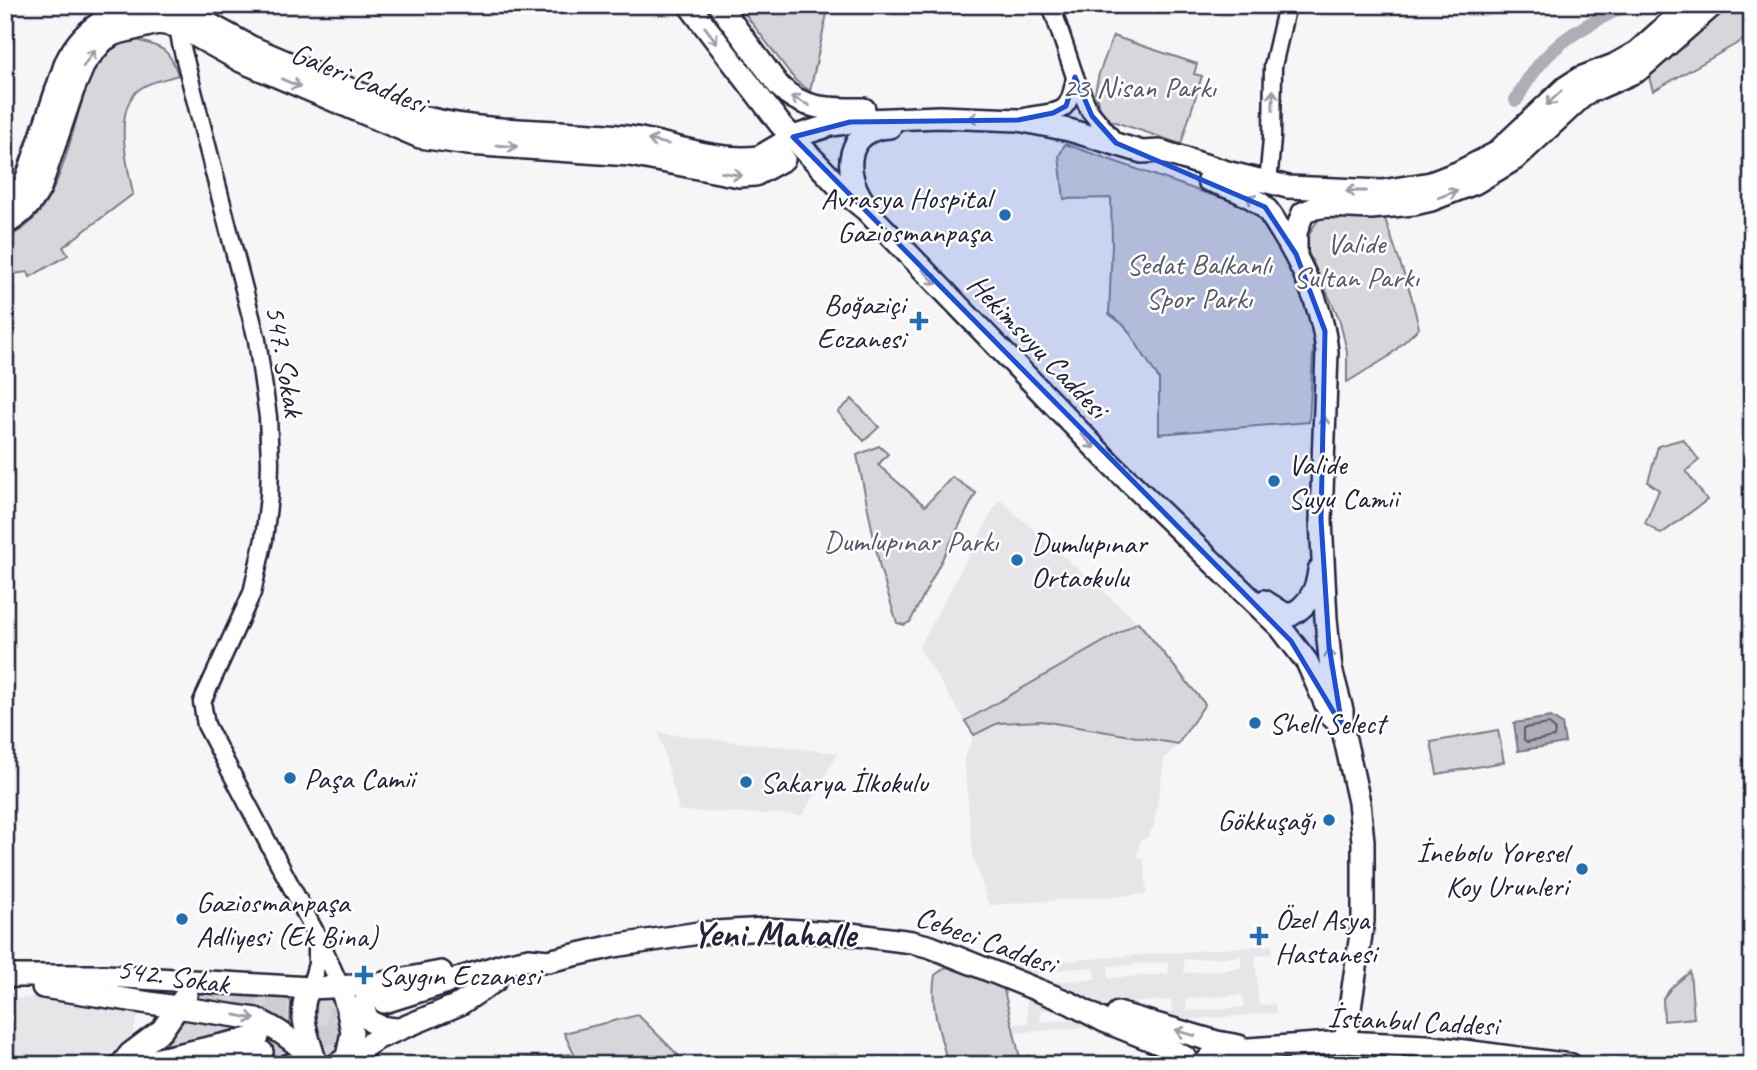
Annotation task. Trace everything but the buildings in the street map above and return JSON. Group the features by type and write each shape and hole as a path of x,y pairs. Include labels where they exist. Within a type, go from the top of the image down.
{"main road":[{"name":"Hekimsuyu Caddesi","path":"688,5 733,65 793,137 845,193 866,210 1110,463 1281,628 1299,650 1314,676 1331,716 1342,726"},
{"path":"719,5 779,86 796,101 829,109 887,110 939,117"},
{"path":"1142,152 1160,150 1268,184 1382,191 1405,189 1457,173 1496,152 1566,88 1580,78 1614,65 1637,52 1689,5"},
{"path":"1296,254 1296,232 1303,213 1328,206 1371,208 1414,204 1475,183 1515,159 1585,94 1637,71 1713,5"},
{"path":"5,206 25,184 66,62 75,44 97,23 140,9 171,10"},
{"name":"Galeri Caddesi","path":"171,10 250,65 385,124 430,139 630,155 738,176 755,174 792,155 812,157"},
{"name":"Galeri Caddesi","path":"171,10 394,108 434,122 626,137 739,158 759,157"},
{"name":"Galeri Caddesi","path":"5,224 22,214 40,188 80,72 92,52 114,34 158,23 171,10"},
{"path":"733,65 767,131 768,139 759,157"},
{"path":"759,157 793,137 817,128 850,122 939,117 1018,120 1069,130 1142,152 1166,166 1248,195 1265,207 1296,254 1320,310 1325,331 1327,352 1321,520 1323,543 1314,592 1310,599 1291,615 1283,613 1234,583"},
{"path":"866,210 851,180 850,171 853,150 859,140 874,129 907,126 939,117"},
{"name":"Hekimsuyu Caddesi","path":"1323,543 1331,669 1342,710 1342,726 1361,816 1364,903 1339,1042"},
{"name":"Cebeci Caddesi","path":"373,1001 490,975 529,974 548,961 614,946 699,933 766,929 850,934 931,947 1070,1003 1100,1007 1150,1030 1186,1058 1189,1065"},
{"path":"343,1062 351,1044 352,1032 347,1007 373,1001 460,968 490,975"},
{"name":"542. Sokak","path":"5,976 208,981 278,988 310,988 373,1001"},
{"path":"55,977 176,1000"},
{"path":"121,1065 130,1054 162,1030 176,1000 208,981"},
{"name":"542. Sokak","path":"5,987 48,988 144,1002 176,1000 256,1019 286,1035 304,1049 317,1065"},
{"path":"289,1065 317,1065 303,1014 304,999 310,988"},
{"path":"343,1062 373,1001"},
{"path":"144,1002 154,1013 152,1037"},
{"name":"Cebeci Caddesi","path":"1150,1030 1251,1048"},
{"name":"İstanbul Caddesi","path":"1251,1048 1339,1042 1426,1046 1571,1065"},
{"path":"132,1065 260,1044 197,1065"},
{"path":"1203,1065 1221,1052 1251,1048"}],"street":[{"path":"1051,5 1075,77 1092,116 1116,143"},
{"path":"1268,184 1273,66 1287,5"},
{"name":"547. Sokak","path":"171,10 257,340 268,417 269,497 264,539 252,593 202,702 211,736 317,938 321,956"},
{"path":"1018,120 1053,113 1066,106 1072,97 1075,77"},
{"path":"278,988 295,979 321,956"},
{"path":"310,988 321,956"},
{"path":"321,956 373,1001"}],"highlighted area":[{"path":"1075,77 1092,116 1116,143 1265,207 1296,254 1325,331 1321,520 1329,646 1342,726 1291,641 793,137 850,122 1018,120 1053,113 1066,106"}],"shaded area":[{"name":"Dumlupınar Ortaokulu","path":"999,499 1138,622 965,721 919,648"},
{"path":"1042,721 1178,744 1165,758 1153,828 1148,837 1141,840 1138,851 1137,857 1144,860 1147,894 989,905 973,856 964,759 974,735 998,723"},
{"name":"Sakarya İlkokulu","path":"659,733 838,753 803,815 679,811"},
{"path":"1272,945 1272,954 1255,956 1259,1005 1275,1004 1276,1013 1012,1033 1011,1024 1028,1023 1024,973 1008,974 1007,965","holes":["1241,956 1241,968 1184,973 1184,960","1168,962 1169,974 1108,978 1108,966","1094,967 1095,979 1038,983 1038,971","1243,995 1244,1007 1186,1011 1186,999","1171,1000 1172,1012 1112,1016 1111,1004","1097,1006 1097,1018 1041,1022 1040,1010"]},
{"path":"49,996 139,1012 130,1042 84,1065 5,1065 5,999"}],"green space":[{"path":"742,5 829,5 810,91 796,81 742,10"},
{"path":"1731,5 1752,5 1752,35 1653,91 1649,77"},
{"name":"23 Nisan Parkı","path":"1113,36 1197,64 1194,74 1202,76 1181,144 1103,118 1095,92"},
{"path":"133,39 167,53 178,75 141,88 126,109 125,153 133,194 63,247 68,255 30,277 28,272 5,275 5,238 22,230 36,217 47,201 63,164 94,69 108,50"},
{"name":"Sedat Balkanlı Spor Parkı","path":"1065,144 1235,201 1253,211 1268,227 1312,312 1314,337 1309,422 1159,434 1159,379 1125,326 1109,314 1111,198 1064,199 1059,156"},
{"name":"Valide Sultan Parkı","path":"1323,215 1384,216 1411,295 1419,328 1388,357 1347,382 1347,351 1339,318 1306,248 1316,222"},
{"path":"852,399 879,427 864,441 838,412"},
{"path":"1683,439 1699,460 1686,471 1707,500 1661,534 1645,523 1659,490 1648,482 1658,446"},
{"name":"Dumlupınar Parkı","path":"879,446 888,454 878,465 925,506 952,477 976,493 910,622 904,625 897,623 880,568 857,455"},
{"path":"1138,622 1205,704 1178,744 1042,721 998,723 974,735 965,721"},
{"path":"1498,730 1504,762 1437,774 1431,742"},
{"path":"946,967 1003,986 1020,1058 1029,1056 1033,1065 948,1065 934,998 935,975"},
{"path":"1690,972 1694,1018 1664,1021 1663,998"},
{"path":"202,991 245,994 253,1010 194,1000"},
{"path":"249,994 288,998 291,1002 290,1026 257,1011"},
{"path":"315,996 328,996 339,1014 342,1048 335,1055 324,1055 309,1023"},
{"path":"638,1015 679,1056 675,1065 579,1065 564,1033"},
{"path":"187,1016 248,1027 163,1049"},
{"path":"570,1054 575,1065 489,1065 488,1062"}],"water":[{"path":"1551,717 1562,724 1565,743 1518,751 1514,723"}],"waterway":[{"path":"1516,100 1538,66 1562,42 1626,5"}],"tunnel":[{"path":"174,994 333,1018"},
{"path":"262,1052 369,1023"}],"place":[{"name":"Avrasya Hospital Gaziosmanpaşa","path":"1005,215"},
{"name":"Boğaziçi Eczanesi","path":"919,321"},
{"name":"Valide Suyu Camii","path":"1274,481"},
{"name":"Dumlupınar Ortaokulu","path":"1017,560"},
{"name":"Shell Select","path":"1255,723"},
{"name":"Paşa Camii","path":"290,778"},
{"name":"Sakarya İlkokulu","path":"746,782"},
{"name":"Gökkuşağı","path":"1329,820"},
{"name":"İnebolu Yoresel Koy Urunleri","path":"1582,869"},
{"name":"Gaziosmanpaşa Adliyesi (Ek Bina)","path":"182,919"},
{"name":"Özel Asya Hastanesi","path":"1259,936"},
{"name":"Saygın Eczanesi","path":"364,975"}],"district":[{"name":"Yeni Mahalle","path":"774,933"}]}
